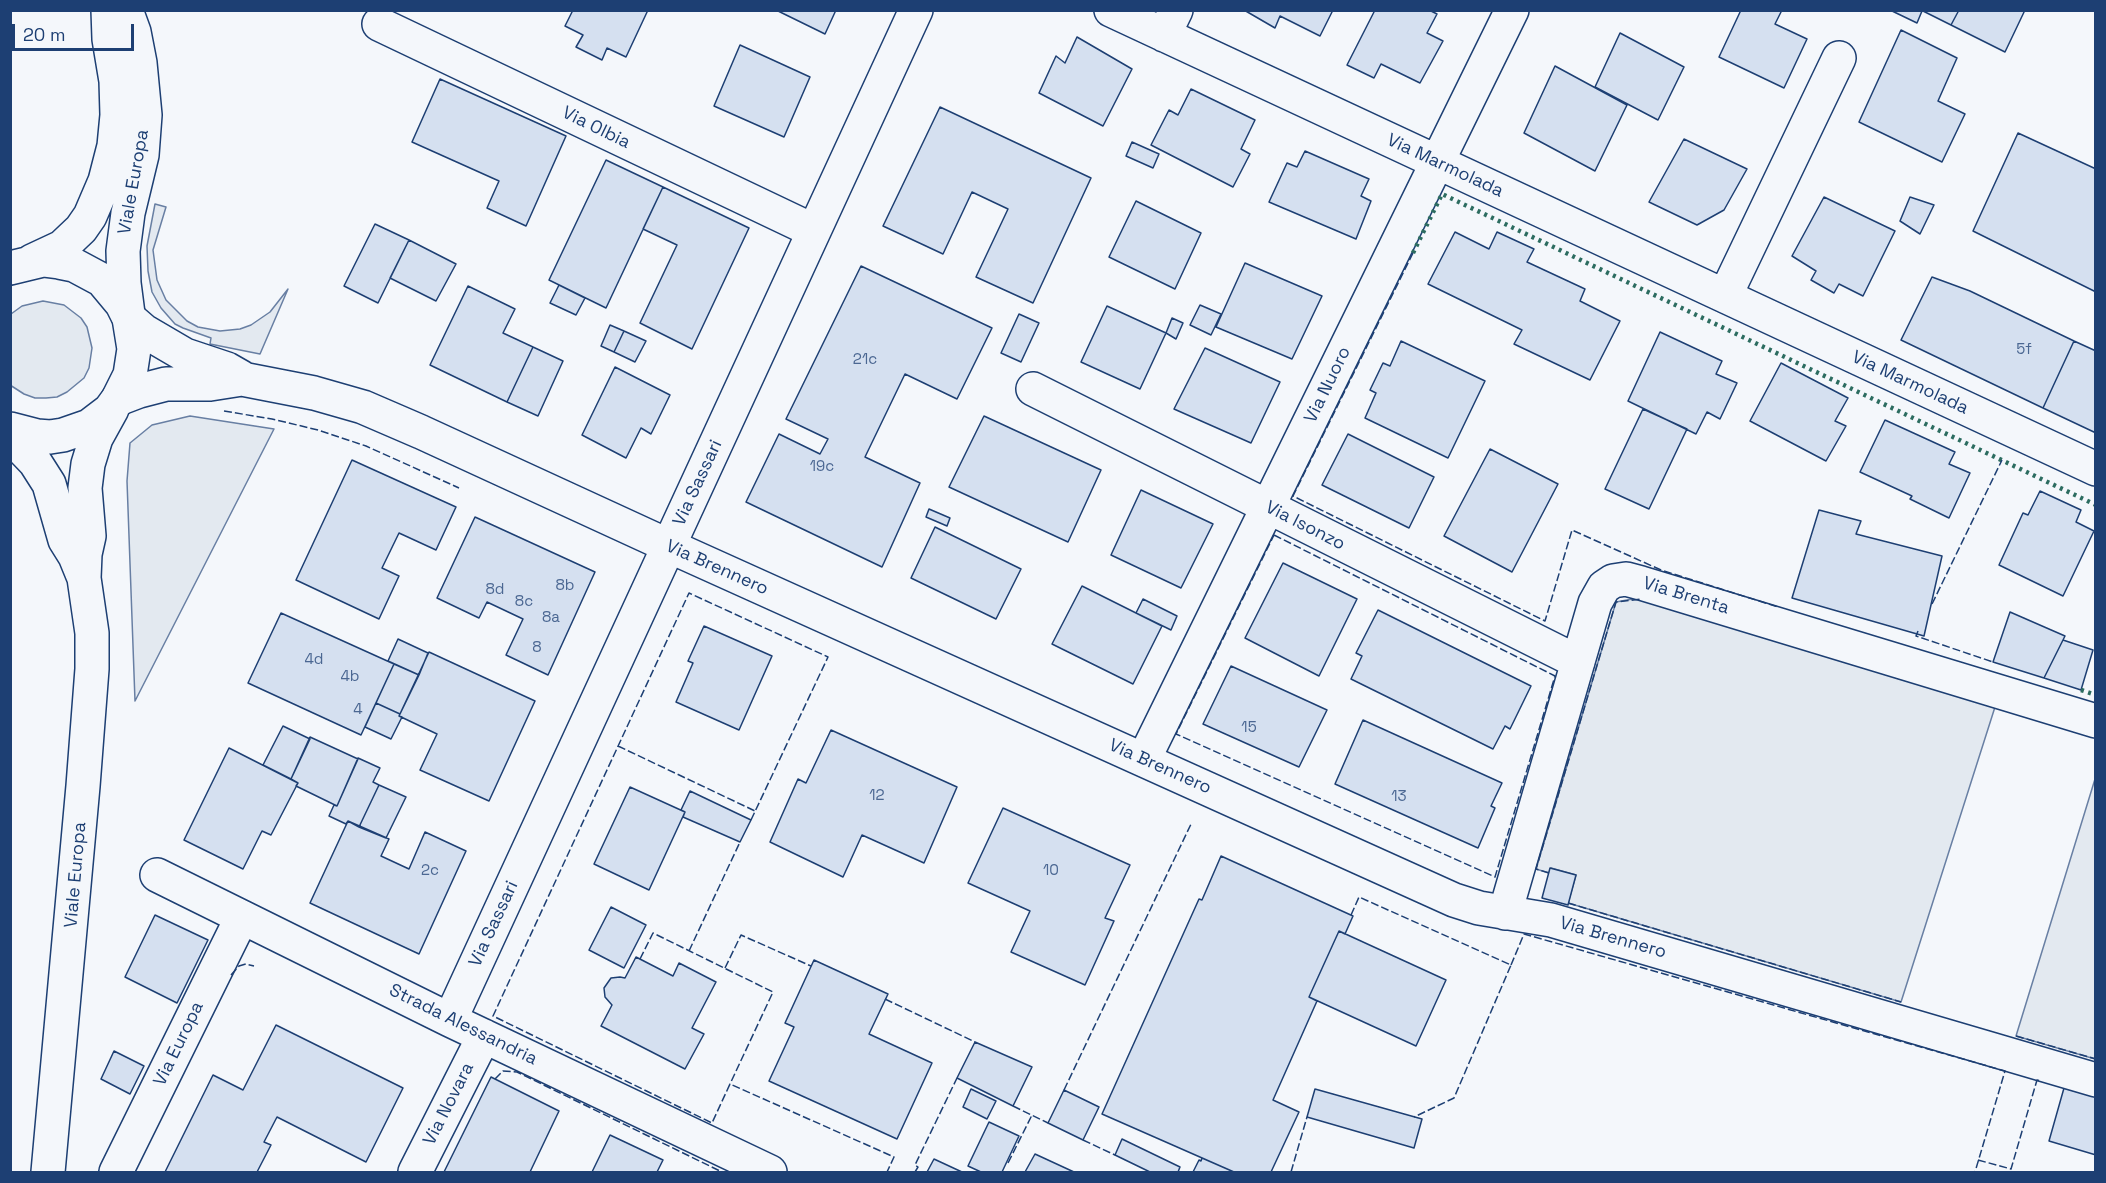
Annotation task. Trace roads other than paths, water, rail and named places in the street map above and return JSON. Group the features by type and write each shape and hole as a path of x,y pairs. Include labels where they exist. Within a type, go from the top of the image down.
{"street":[{"name":"Viale Europa","path":"19,265 62,247 73,238 90,216 105,181 114,147 117,115 116,81 109,39 108,10"},
{"name":"Viale Europa","path":"48,1173 75,888 92,669 92,633 84,578 85,554 89,536 85,488 88,464 103,423 130,375 133,363 133,333 124,284 123,251 128,213 142,155 145,115 140,63 134,32 126,10"},
{"name":"Via Sassari","path":"450,1020 916,10"},
{"name":"Via Marmolada","path":"1111,10 1170,23 1437,162 2096,469"},
{"name":"Via Nuoro","path":"1144,759 1512,10"},
{"name":"Via Olbia","path":"379,24 814,231"},
{"path":"1725,296 1839,58"},
{"path":"19,265 43,260 59,262 89,272 113,291 129,318"},
{"name":"Via Brennero","path":"129,318 144,331 186,356 252,380 323,395 382,415 1454,900 1505,913 1551,920 2096,1080"},
{"name":"Via Brennero","path":"118,399 166,384 210,384 233,380 252,380"},
{"name":"Via Isonzo","path":"1033,389 1578,662"},
{"path":"10,429 37,436 63,435 89,426 110,410 118,399"},
{"name":"Viale Europa","path":"10,436 35,462 49,484 65,540 84,578"},
{"name":"Via Brenta","path":"1505,913 1595,603 1600,592 1613,581 1626,579 1641,583 2096,721"},
{"name":"Strada Alessandria","path":"157,874 450,1020 770,1173"},
{"name":"Via Europa","path":"116,1173 242,917"},
{"name":"Via Novara","path":"415,1173 484,1036"}]}
